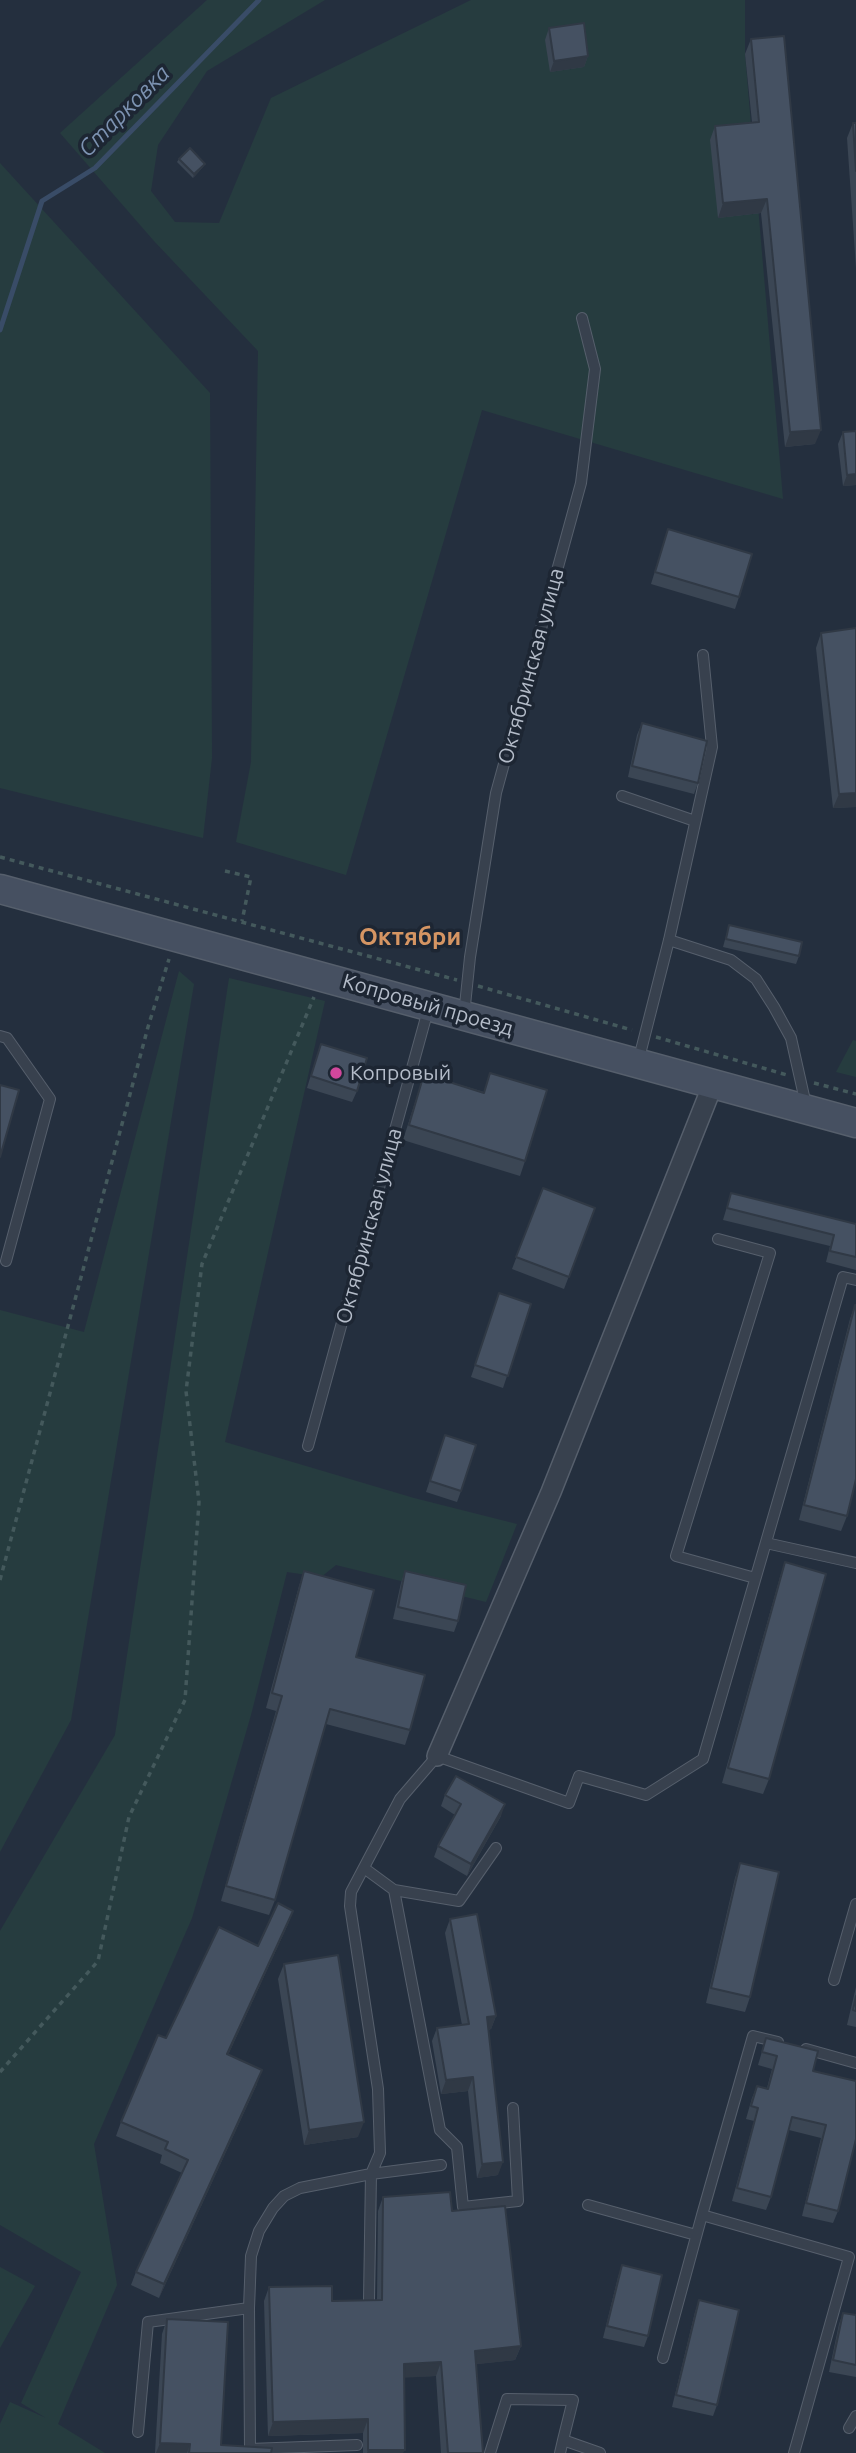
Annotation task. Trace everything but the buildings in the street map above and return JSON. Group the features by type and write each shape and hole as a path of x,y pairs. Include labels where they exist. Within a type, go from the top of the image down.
{"main road":[{"name":"Копровый проезд","path":"0,889 856,1123"}],"street":[{"path":"437,1756 551,1492 713,1084"}],"lane":[{"name":"Октябринская улица","path":"464,1016 496,793 581,483 595,369 582,318"},
{"path":"638,1063 669,940 712,747 703,655"},
{"path":"622,796 695,821"},
{"path":"669,940 731,960 756,979 791,1038 807,1109"},
{"name":"Октябринская улица","path":"308,1446 429,1006"},
{"path":"0,1036 8,1038 50,1100 6,1261"},
{"path":"718,1239 770,1253 676,1556 755,1578"},
{"path":"369,2300 371,2174 380,2153 378,2089 350,1906 351,1892 400,1798 437,1756 569,1803 579,1776 646,1795 703,1759 843,1277 856,1280"},
{"path":"766,1543 856,1563"},
{"path":"364,1868 394,1889 460,1901 496,1848"},
{"path":"394,1889 440,2130 457,2147 463,2207 518,2201 513,2109"},
{"path":"834,1980 856,1904"},
{"path":"663,2358 753,2036 856,2063"},
{"path":"357,2445 250,2449 251,2256 259,2231 273,2208 284,2196 300,2188 371,2174 441,2165"},
{"path":"588,2205 696,2235"},
{"path":"702,2215 849,2257 794,2453"},
{"path":"138,2432 148,2322 249,2308"},
{"path":"490,2453 507,2399 573,2400 560,2453"},
{"path":"849,2428 856,2416"},
{"path":"563,2440 600,2453"}],"path":[{"path":"0,857 467,983 856,1094"},
{"path":"225,871 251,877 242,922"},
{"path":"0,1580 148,1027 175,937"},
{"path":"0,2072 98,1961 130,1816 185,1700 199,1502 186,1391 202,1264 324,976"}],"green space":[{"path":"207,0 325,0 207,71 158,145 151,191 175,222 219,223 271,98 471,0 745,0 745,54 783,499 482,410 346,875 236,842 251,762 258,351 154,241 60,133"},
{"path":"0,163 210,393 212,758 203,838 0,788"},
{"path":"179,971 194,984 71,1720 0,1852 0,1310 84,1332"},
{"path":"229,978 325,1001 225,1442 414,1498 517,1524 486,1602 336,1565 321,1577 287,1572 251,1715 192,1918 94,2144 117,2285 58,2424 105,2453 0,2453 0,2424 10,2402 46,2418 21,2403 81,2272 0,2225 0,1931 115,1735"},
{"path":"853,1040 856,1041 856,1077 836,1072"},
{"path":"0,2267 35,2286 0,2348"}],"waterway":[{"name":"Старковка","path":"0,330 42,201 95,168 259,0"}],"place":[{"name":"Копровый","path":"336,1073"}],"district":[{"name":"Октябри","path":"410,937"}]}
